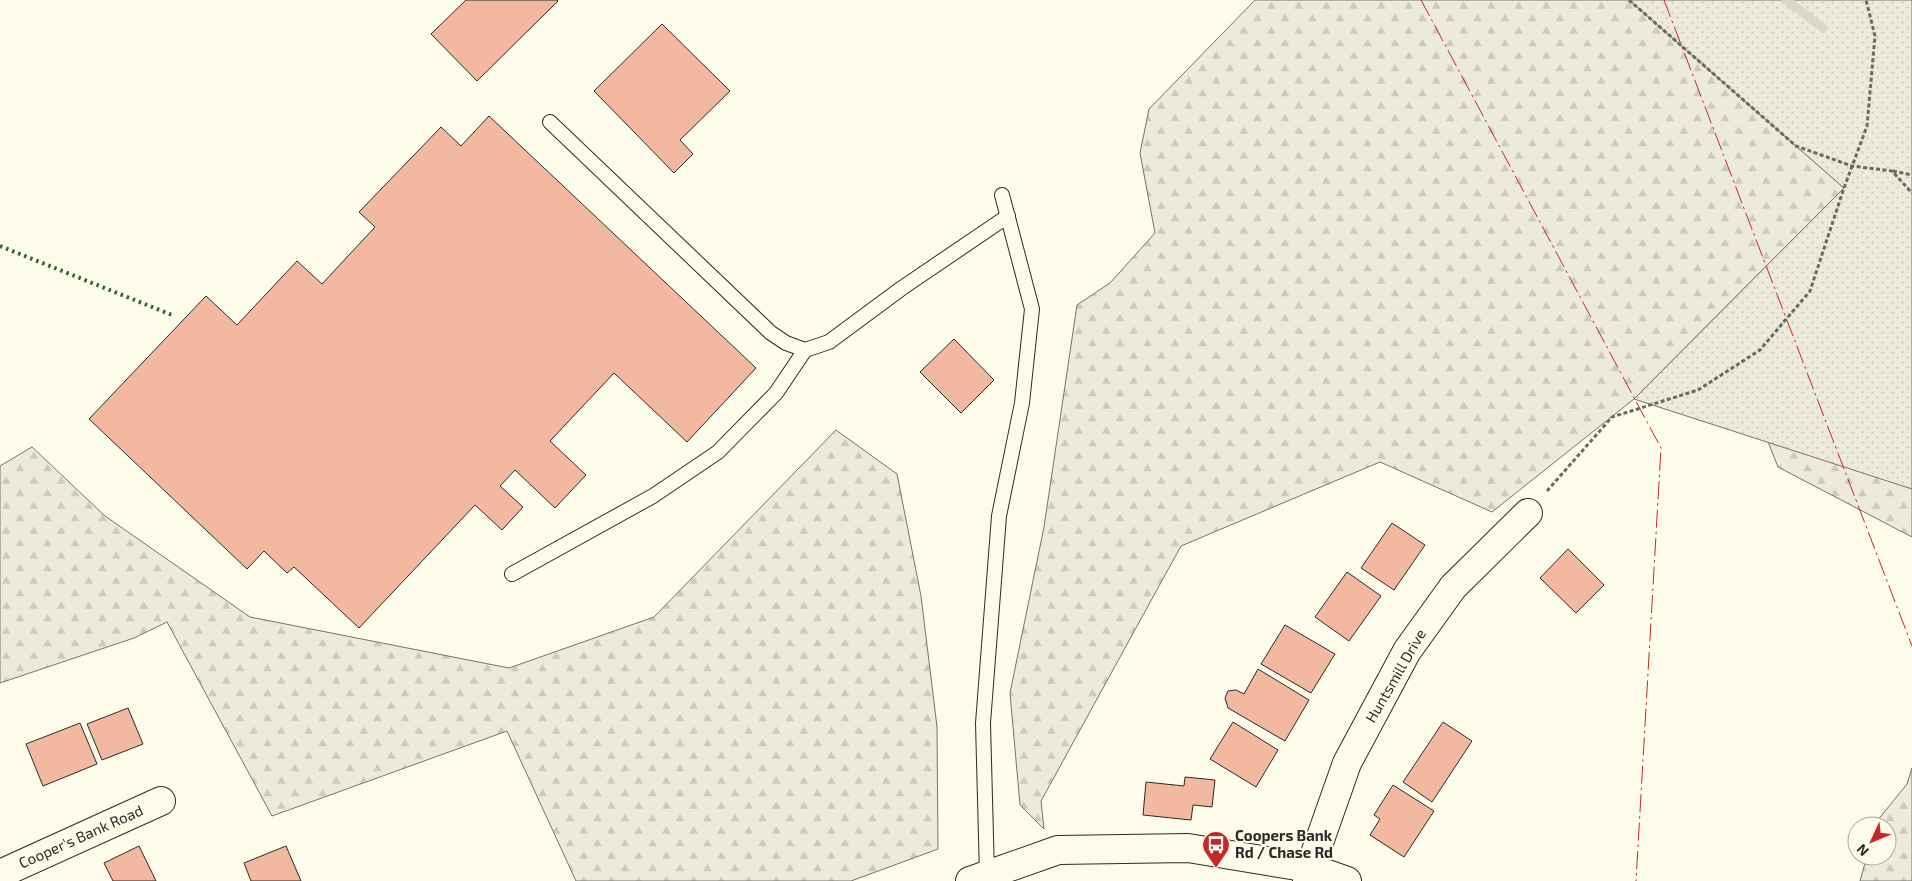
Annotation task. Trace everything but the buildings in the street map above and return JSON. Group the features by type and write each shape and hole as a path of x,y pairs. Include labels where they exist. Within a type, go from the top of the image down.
{"street":[{"name":"Huntsmill Drive","path":"1308,874 1347,763 1407,651 1453,587 1528,513"},
{"name":"Cooper's Bank Road","path":"0,874 161,801"},
{"path":"979,878 1058,850 1188,848 1348,881"}],"lane":[{"path":"550,122 771,333 786,343 805,350"},
{"path":"979,878 983,723 999,516 1022,403 1032,309 1002,196"},
{"path":"512,574 653,496 718,452 776,393 805,350 829,342 902,288 1008,216"}],"path":[{"path":"1629,0 1796,146 1852,166 1912,175"},
{"path":"1528,513 1612,417 1698,390 1760,350 1810,291 1867,126 1875,36 1866,0"},
{"path":"1892,171 1912,193"}],"green space":[{"path":"1255,0 1629,0 1844,188 1634,399 1492,512 1380,462 1181,546 1041,801 1044,829 1020,805 1010,693 1044,527 1077,305 1110,283 1155,233 1140,153 1149,109"},
{"path":"1629,0 1912,0 1912,489 1634,399 1844,188"},
{"path":"1912,204 1912,537 1778,467 1754,406"},
{"path":"836,430 897,474 921,596 937,727 938,849 851,881 576,881 507,731 272,816 167,622 134,638 0,683 0,466 32,447 105,516 250,617 509,668 654,617"},
{"path":"1912,768 1912,881 1860,881 1864,866 1897,866 1897,816 1881,816 1907,784"}],"waterway":[{"path":"1786,0 1823,28"}],"hedge":[{"path":"0,246 172,315"}],"power":[{"path":"1421,0 1661,448 1636,881"},
{"path":"1664,0 1912,646"}],"place":[{"name":"Coopers Bank Rd / Chase Rd","path":"1216,869"}]}
